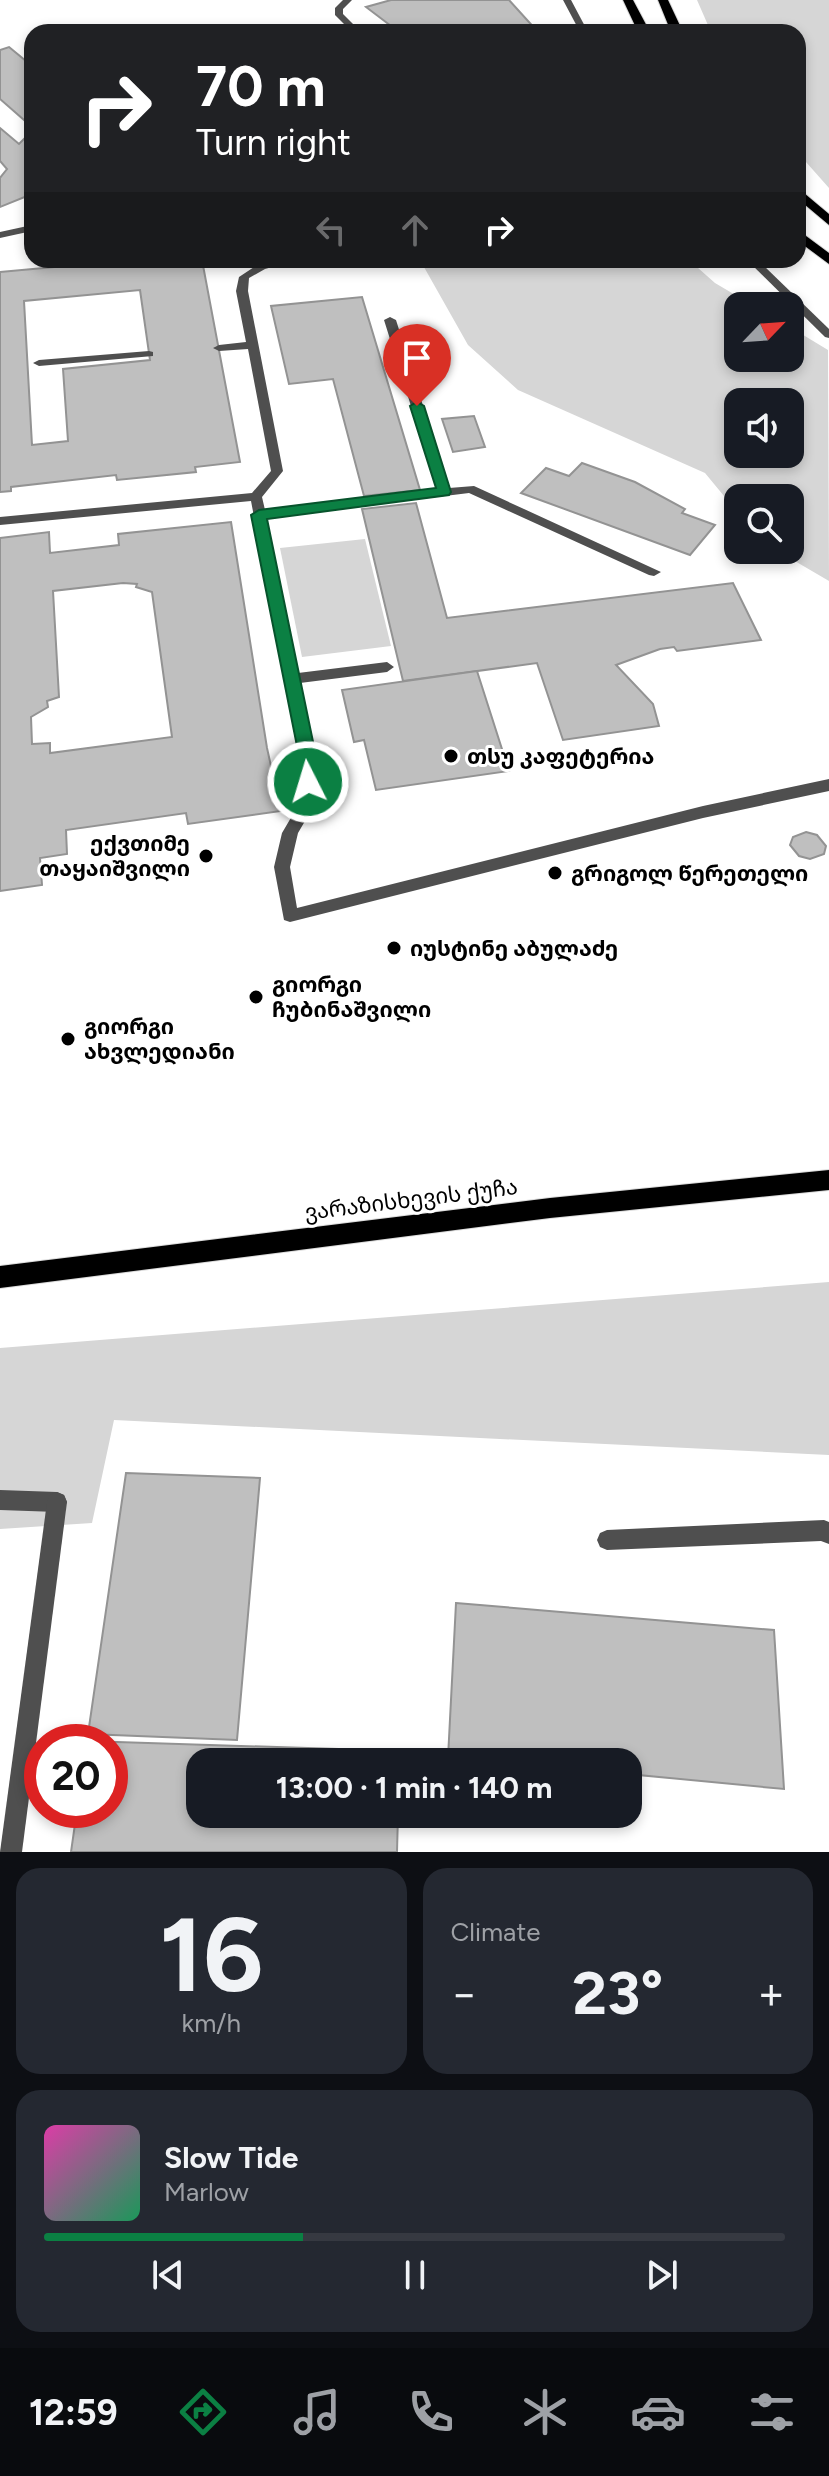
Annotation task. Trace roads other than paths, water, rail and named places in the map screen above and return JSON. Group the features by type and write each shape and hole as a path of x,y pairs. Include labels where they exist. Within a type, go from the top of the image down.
{"main road":[{"path":"628,0 640,24"},
{"path":"663,0 674,24"},
{"path":"806,199 829,221"},
{"path":"806,241 829,260"},
{"name":"ვარაზისხევის ქუჩა","path":"0,1277 550,1208 829,1180"}],"street":[{"path":"348,0 339,8 339,15 349,24"},
{"path":"567,0 580,24"},
{"path":"0,235 24,230"},
{"path":"0,521 256,497 277,471 242,291 244,277 259,268"},
{"path":"760,268 829,335"},
{"path":"390,320 444,492"},
{"path":"219,348 252,345"},
{"path":"39,363 149,354"},
{"path":"259,515 470,489 654,572"},
{"path":"256,497 308,761 307,804 290,833 282,867 290,916 703,812 829,785"},
{"path":"291,679 387,667"},
{"path":"0,1500 57,1502 10,1852"},
{"path":"607,1540 824,1530 829,1534"}],"place":[{"name":"თსუ კაფეტერია","path":"451,756"},
{"name":"ექვთიმე თაყაიშვილი","path":"206,856"},
{"name":"გრიგოლ წერეთელი","path":"555,873"},
{"name":"იუსტინე აბულაძე","path":"394,948"},
{"name":"გიორგი ჩუბინაშვილი","path":"256,997"},
{"name":"გიორგი ახვლედიანი","path":"68,1039"}]}
